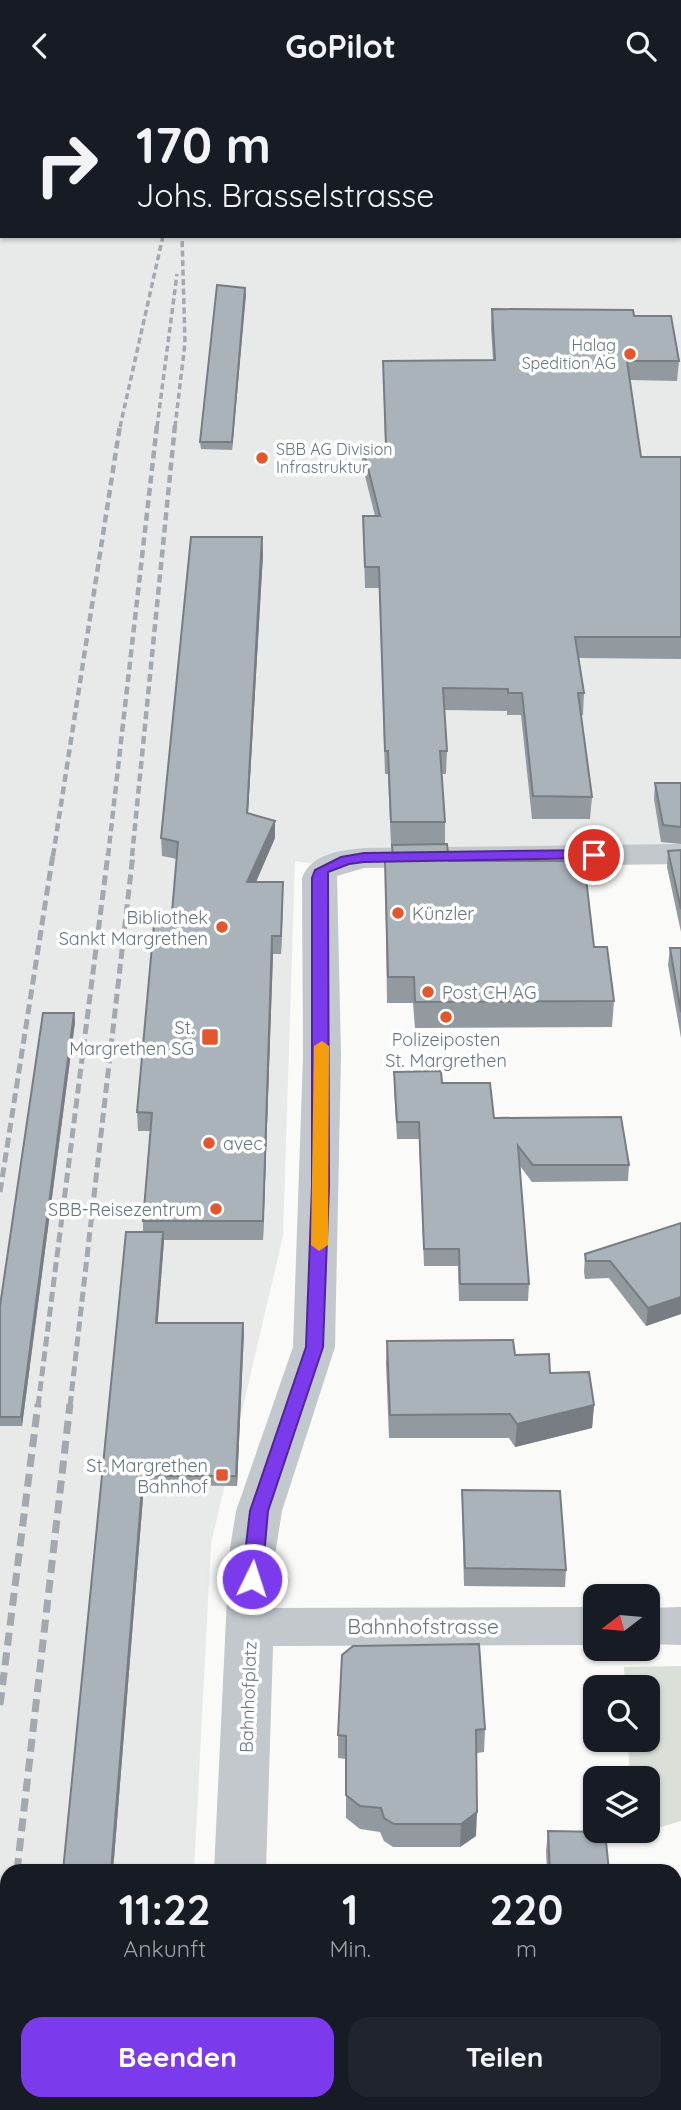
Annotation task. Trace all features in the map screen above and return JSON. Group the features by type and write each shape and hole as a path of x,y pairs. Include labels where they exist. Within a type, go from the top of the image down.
{"street":[{"name":"Bahnhofplatz","path":"240,1864 252,1555 259,1511 314,1347 322,1055 319,878 322,870 328,866 364,858 681,853"},
{"name":"Bahnhofstrasse","path":"250,1627 583,1626"},
{"path":"660,1626 681,1626"}],"shaded area":[{"path":"0,238 681,238 681,854 328,866 295,861 283,1236 211,1544 194,1864 0,1864"},
{"path":"681,1666 681,1821 660,1827 660,1766 629,1766 629,1752 660,1752 660,1675 624,1675 624,1667"}],"building":[{"path":"217,285 245,288 232,442 200,442"},
{"path":"492,309 633,310 634,316 671,316 679,361 627,361 641,457 681,457 681,637 575,637 584,693 578,693 592,797 533,796 522,693 508,693 508,689 443,688 447,751 440,751 445,822 391,822 388,751 385,751 379,567 365,567 363,516 380,516 362,444 386,444 383,361 495,360"},
{"path":"191,537 262,537 247,813 275,821 247,882 283,882 281,936 272,936 263,1221 143,1221 152,1113 137,1112 154,924 171,924 178,842 161,838"},
{"path":"655,783 681,783 681,827 663,825"},
{"path":"447,844 449,861 584,861 594,947 607,947 614,1001 415,1002 414,977 388,977 385,861 393,861 392,845"},
{"path":"681,850 681,909 668,851"},
{"path":"670,948 681,948 681,1012"},
{"path":"43,1013 74,1013 21,1417 0,1417 0,1306"},
{"path":"441,1071 442,1083 490,1083 494,1118 621,1117 629,1165 533,1165 518,1146 529,1284 460,1284 459,1249 424,1249 419,1122 397,1122 394,1072"},
{"path":"681,1223 681,1297 648,1308 610,1261 586,1261 585,1254"},
{"path":"126,1232 163,1232 156,1323 243,1323 236,1476 143,1476 112,1864 64,1864"},
{"path":"513,1340 515,1355 549,1354 550,1373 589,1372 594,1405 517,1424 510,1414 390,1415 387,1341"},
{"path":"462,1490 560,1491 566,1570 465,1568"},
{"path":"479,1644 485,1729 476,1730 477,1812 461,1824 394,1824 384,1818 381,1808 360,1806 346,1795 346,1736 338,1735 342,1655 353,1646"},
{"path":"548,1831 583,1832 583,1843 606,1843 608,1864 550,1864"}],"railway":[{"path":"120,427 163,238"},
{"path":"175,427 185,343 182,238"},
{"path":"157,427 177,274"},
{"path":"53,856 120,425"},
{"path":"108,856 157,425"},
{"path":"132,856 175,425"},
{"path":"0,1192 53,854"},
{"path":"38,1406 108,854"},
{"path":"70,1406 133,854"},
{"path":"0,1705 38,1404"},
{"path":"18,1864 70,1404"}],"slow traffic":[{"path":"319,1245 322,1046"}],"place":[{"name":"Halag Spedition AG","path":"630,354"},
{"name":"SBB AG Division Infrastruktur","path":"262,458"},
{"name":"Künzler","path":"398,913"},
{"name":"Bibliothek Sankt Margrethen","path":"222,927"},
{"name":"Post CH AG","path":"428,992"},
{"name":"Polizeiposten St. Margrethen","path":"446,1017"},
{"name":"St. Margrethen SG","path":"210,1037"},
{"name":"avec","path":"209,1143"},
{"name":"SBB-Reisezentrum","path":"216,1209"},
{"name":"St. Margrethen Bahnhof","path":"222,1475"}],"route":[{"path":"252,1579 252,1555 259,1511 314,1347 318,1303 320,1186 322,1055 319,878 322,870 346,860 364,858 594,855"}]}
